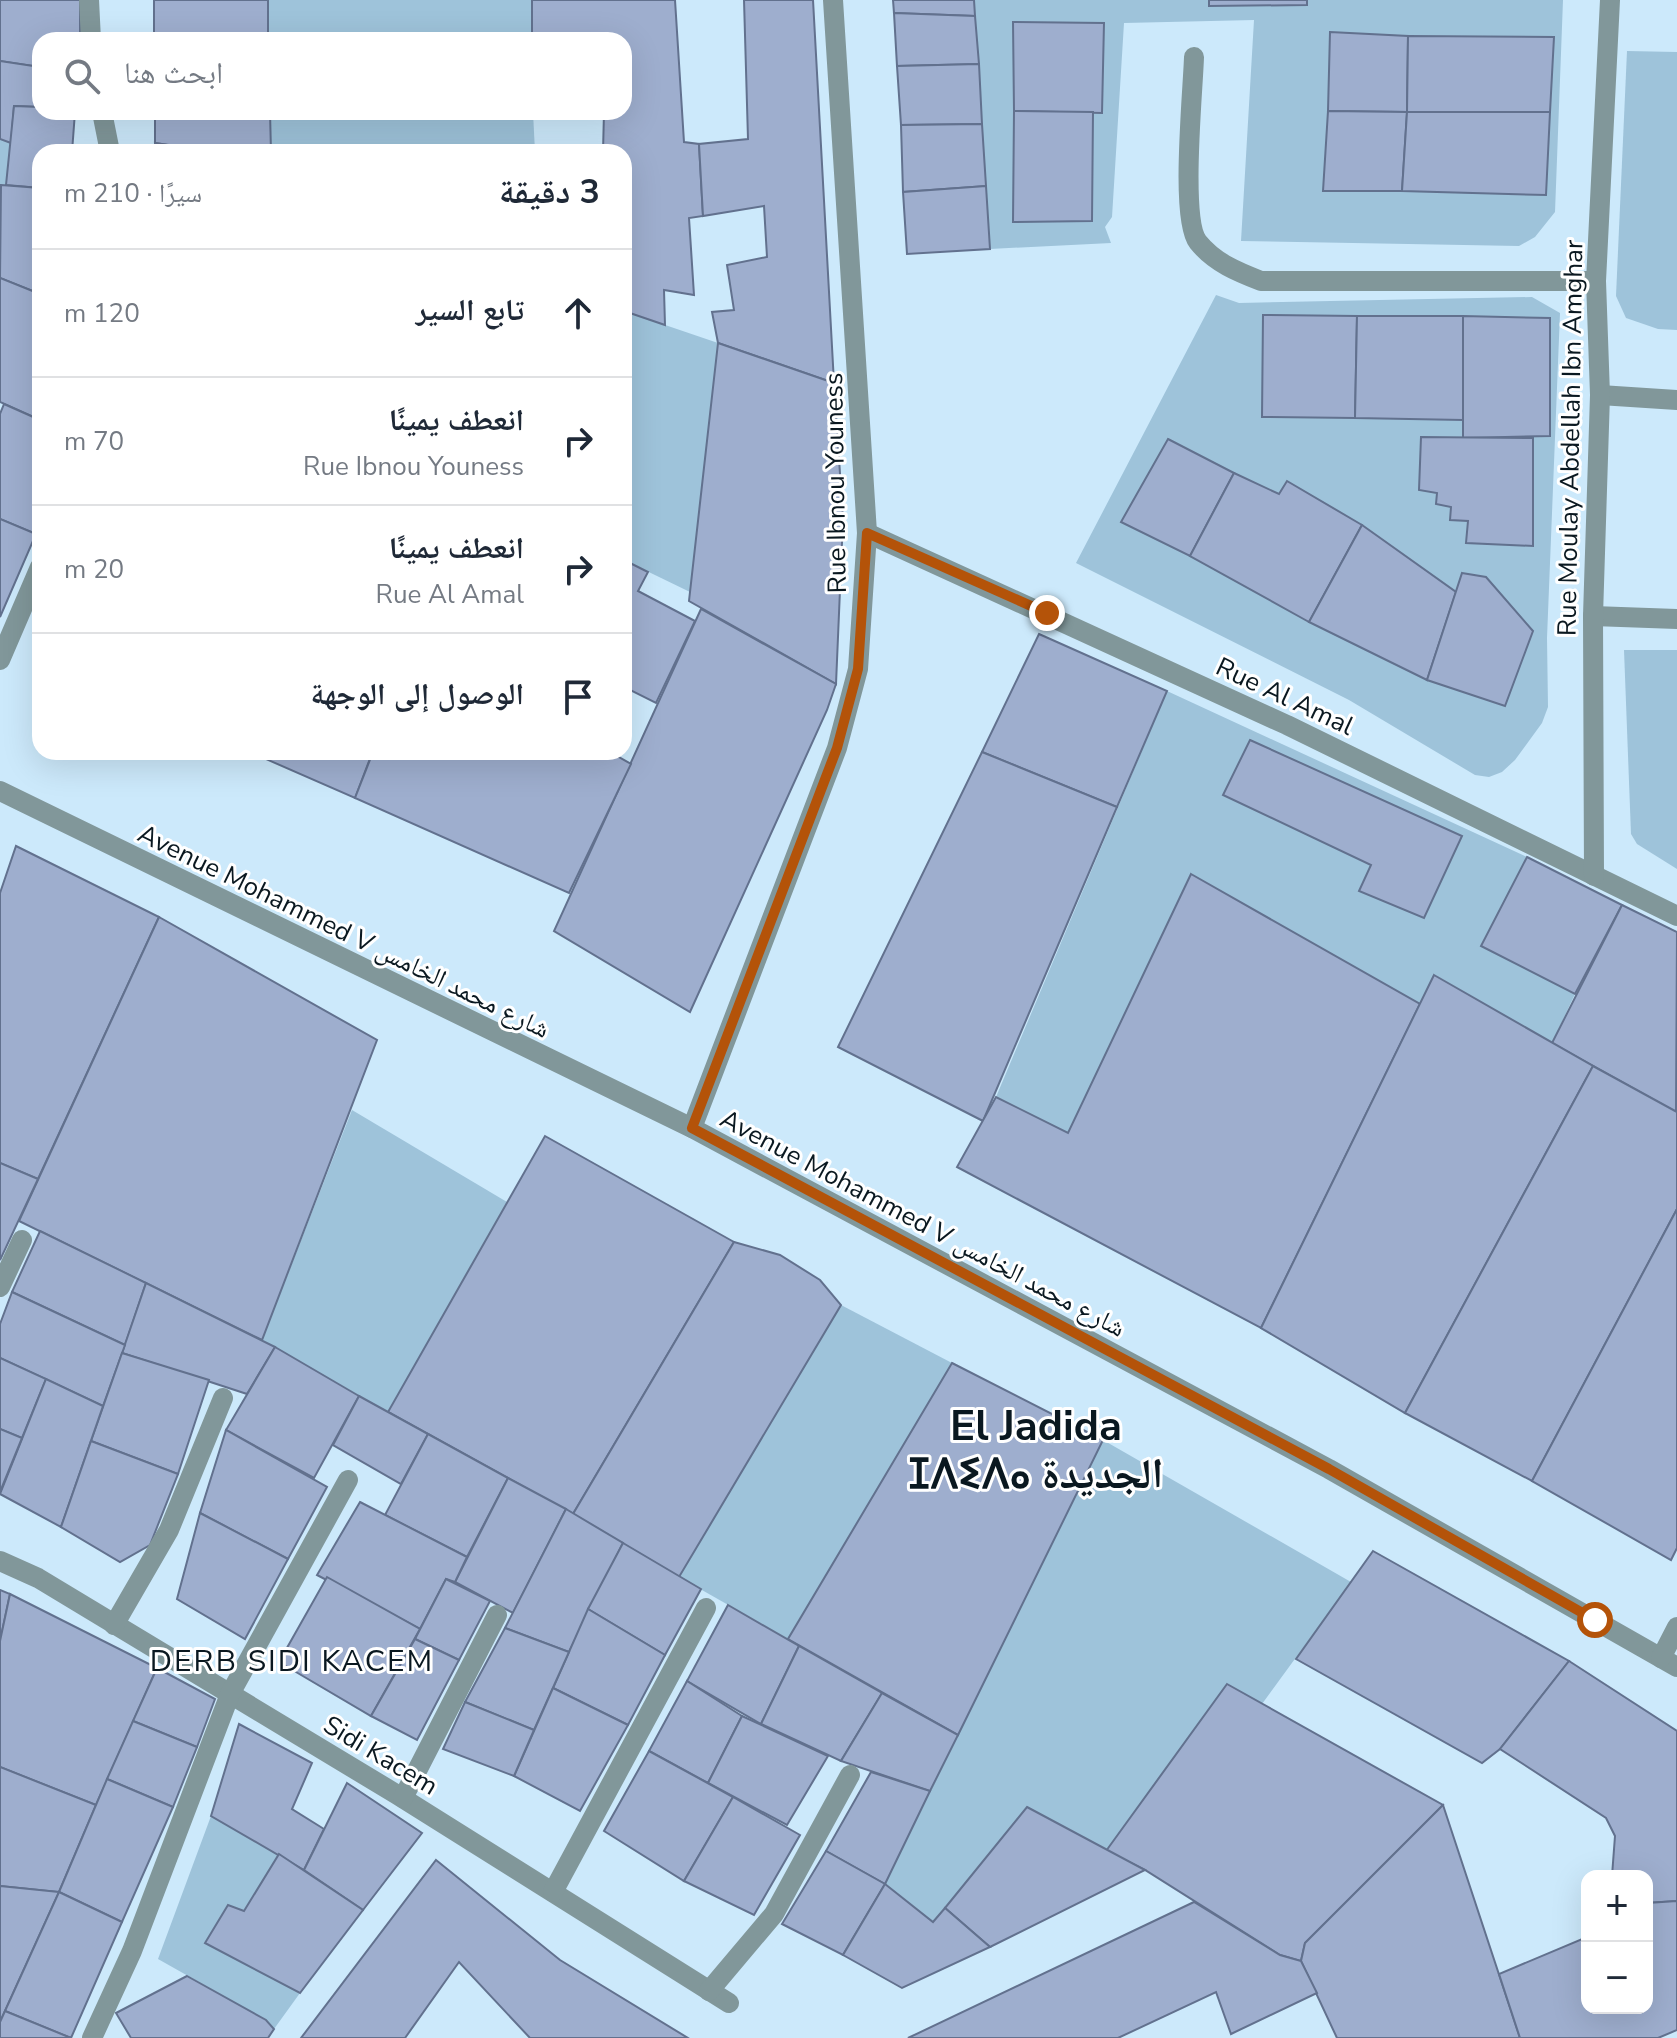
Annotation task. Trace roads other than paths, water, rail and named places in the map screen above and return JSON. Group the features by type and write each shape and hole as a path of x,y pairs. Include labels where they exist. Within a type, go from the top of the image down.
{"street":[{"path":"89,0 91,32"},
{"name":"Rue Ibnou Youness","path":"692,1128 837,748 858,669 867,533 833,0"},
{"name":"Rue Moulay Abdellah Ibn Amghar","path":"1594,876 1593,616 1600,395 1596,281 1610,0"},
{"path":"1194,57 1189,174 1191,218 1196,240 1218,262 1261,281 1596,281"},
{"path":"104,120 108,144"},
{"path":"1600,395 1677,400"},
{"name":"Rue Al Amal","path":"867,533 1287,725 1677,916"},
{"path":"0,660 32,586"},
{"path":"1593,616 1677,619"},
{"name":"Avenue Mohammed V شارع محمد الخامس","path":"0,791 692,1128 1329,1469 1669,1663"},
{"path":"0,1287 22,1240"},
{"path":"114,1625 169,1530 223,1398"},
{"path":"92,2038 132,1951 230,1694 348,1480"},
{"name":"Sidi Kacem","path":"0,1561 38,1578 403,1798 729,2003"},
{"path":"553,1892 706,1608"},
{"path":"403,1798 497,1615"},
{"path":"1669,1663 1677,1627"},
{"path":"709,1991 774,1914 850,1775"}],"district":[{"name":"El Jadida ⵊⴷⵉⴷⴰ الجديدة","path":"1036,1449"},
{"name":"DERB SIDI KACEM","path":"292,1661"}]}
